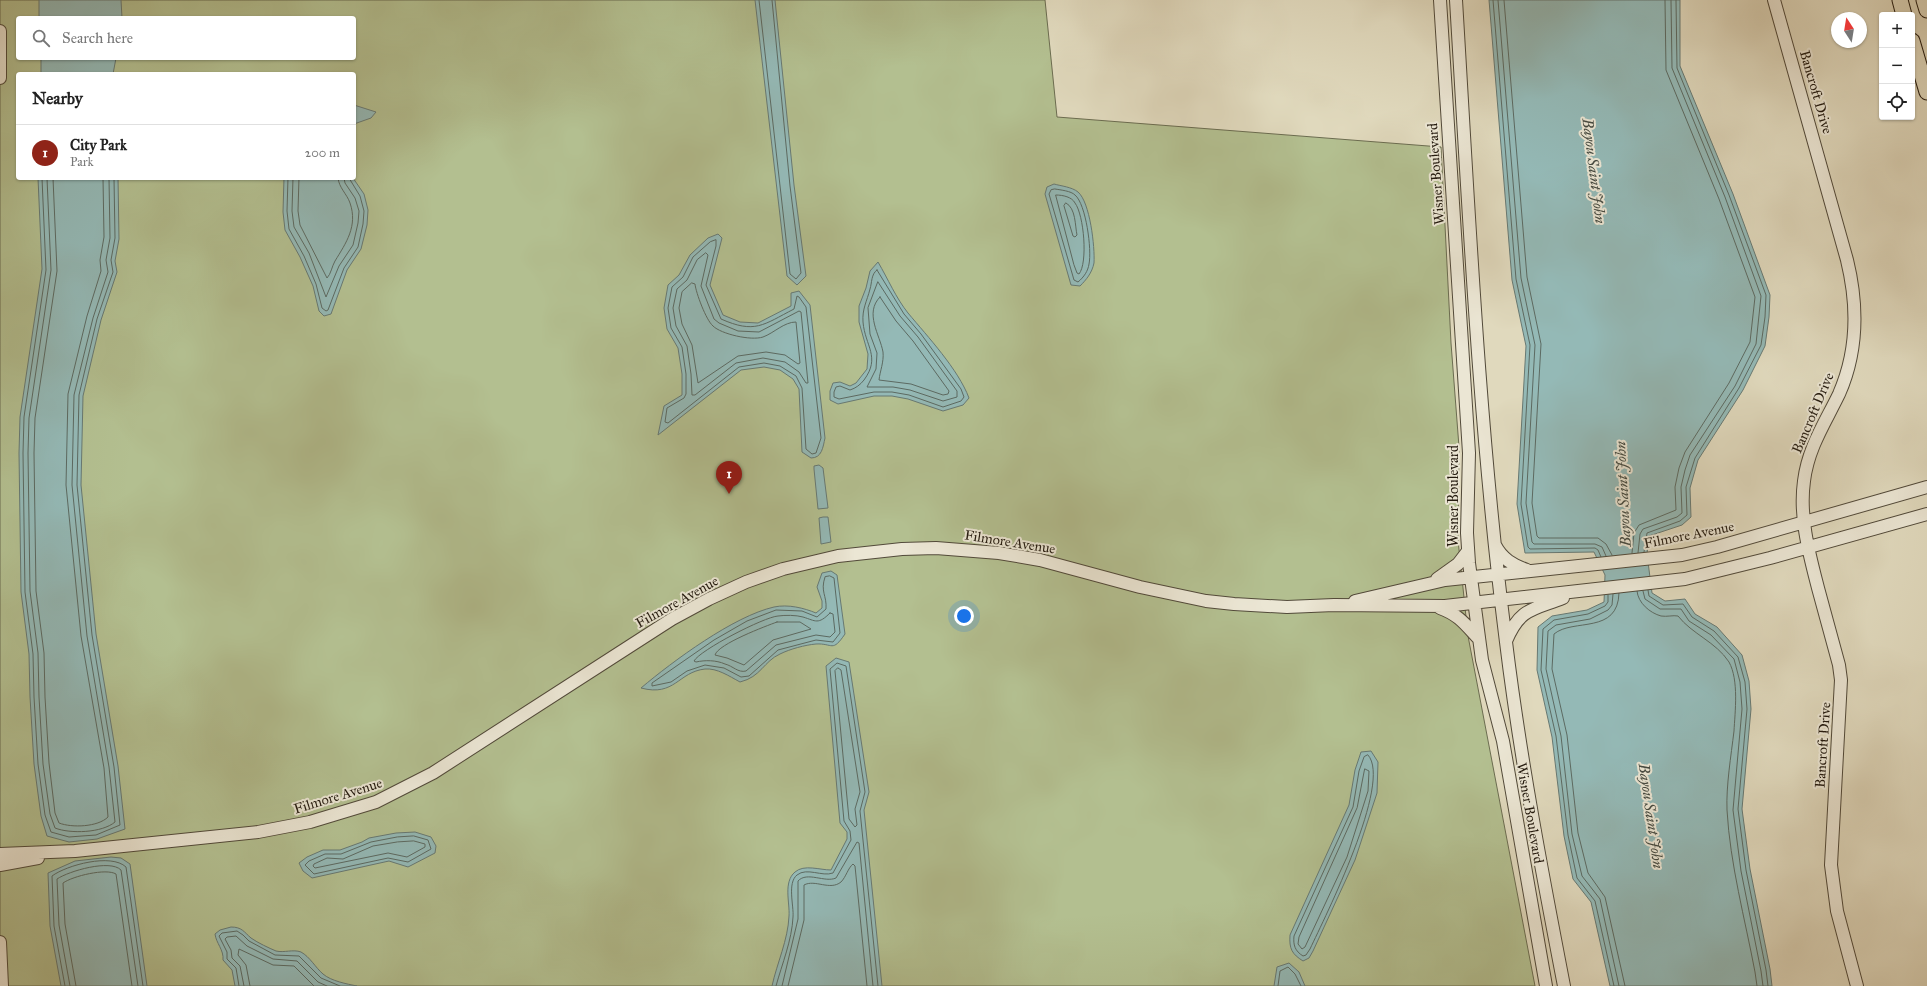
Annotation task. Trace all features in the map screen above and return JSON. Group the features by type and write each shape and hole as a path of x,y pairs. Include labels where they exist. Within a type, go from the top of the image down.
{"main road":[{"path":"1900,0 1903,12"},
{"path":"1924,0 1927,10"},
{"path":"1914,48 1927,92"}],"street":[{"name":"Wisner Boulevard","path":"1440,0 1469,453 1468,551 1478,638 1482,660 1503,741 1546,986"},
{"name":"Wisner Boulevard","path":"1456,0 1478,372 1498,574 1522,758 1564,986"},
{"name":"Bancroft Drive","path":"1774,0 1847,260 1853,284 1855,305 1853,346 1846,374 1839,393 1813,443 1802,497 1807,547 1839,665 1841,680 1831,865 1837,911 1857,986"},
{"path":"0,31 0,78"},
{"name":"Filmore Avenue","path":"1334,605 1445,580 1650,559 1717,547 1927,487"},
{"name":"Filmore Avenue","path":"0,854 75,851 258,832 310,822 376,802 434,773 678,616 746,582 783,569 838,556 902,549 966,549 1040,560 1140,587 1206,601 1287,607 1334,605 1438,606 1652,584 1707,575 1927,514"},
{"path":"1495,544 1499,552 1514,566 1530,571"},
{"path":"1430,584 1458,564 1468,551"},
{"path":"1506,642 1512,627 1519,617 1533,609 1582,592"},
{"path":"1438,606 1458,616 1478,638"},
{"name":"Filmore Avenue","path":"0,865 75,851"},
{"path":"0,942 2,986"}],"green space":[{"path":"0,0 1045,0 1057,117 1441,147 1451,343 1459,447 1458,540 1468,636 1535,986 0,986"}],"water":[{"path":"39,0 121,0 122,16 39,16"},
{"path":"755,0 775,0 794,185 806,276 797,285 787,276"},
{"name":"Bayou Saint John","path":"1489,0 1680,0 1680,66 1733,194 1770,295 1765,346 1743,390 1698,460 1690,488 1691,517 1682,525 1649,536 1647,554 1652,593 1665,601 1685,599 1695,614 1717,627 1742,655 1749,681 1751,709 1742,809 1750,869 1772,986 1610,986 1591,902 1573,879 1564,836 1552,737 1537,670 1538,627 1552,616 1587,610 1604,602 1605,575 1594,552 1525,553 1517,504 1526,346 1512,280"},
{"path":"41,60 116,60 113,72 41,72"},
{"path":"356,106 376,112 371,118 356,123"},
{"path":"38,180 118,180 119,239 115,261 117,272 101,320 83,396 81,485 96,634 118,766 125,829 97,839 69,842 47,836 41,816 34,764 29,654 21,592 19,453 20,417 42,269"},
{"path":"284,180 354,180 364,194 368,210 367,225 361,249 347,270 331,314 324,316 319,311 313,286 300,257 285,230 283,212"},
{"path":"1054,184 1076,190 1082,197 1089,215 1093,236 1094,263 1087,279 1080,286 1071,285 1045,194 1047,187"},
{"path":"718,234 722,238 710,285 723,315 740,322 758,323 791,306 791,293 799,291 810,305 825,438 820,454 815,458 811,458 802,452 799,389 793,379 780,370 764,367 741,370 658,435 664,406 682,395 682,374 678,348 667,329 664,308 668,285 679,275 690,255 708,238"},
{"path":"878,262 896,295 908,313 958,376 969,398 963,405 943,411 908,399 892,396 874,396 838,404 830,400 830,391 833,383 840,382 850,386 856,383 867,369 868,354 859,322 859,306 866,288 870,271"},
{"path":"819,465 823,468 828,508 818,509 814,466"},
{"path":"828,517 831,542 821,544 819,518"},
{"path":"831,571 837,575 845,634 835,645 816,644 788,650 775,657 758,673 747,680 740,682 718,671 705,669 688,674 669,687 652,690 641,688 704,641 723,629 758,612 774,607 790,606 816,613 822,608 822,601 817,587 822,573"},
{"path":"836,658 849,662 869,792 864,810 882,986 772,986 787,934 789,916 788,887 791,876 803,868 831,870 847,839 847,832 840,823 826,666"},
{"path":"1371,751 1378,762 1377,793 1355,860 1313,951 1309,958 1303,961 1292,951 1290,935 1349,805 1355,770 1361,752"},
{"path":"415,832 431,837 436,846 435,853 408,867 389,861 312,878 303,871 299,863 307,857 323,850 340,850 369,838 396,833"},
{"path":"111,857 121,858 130,864 147,986 61,986 50,926 48,873 75,861"},
{"path":"231,927 242,930 254,940 276,951 301,952 330,979 357,986 235,986 232,970 223,960 215,934 220,930"},
{"path":"1289,963 1299,972 1305,986 1274,986 1277,967"}],"place":[{"name":"City Park","path":"729,494"}]}
